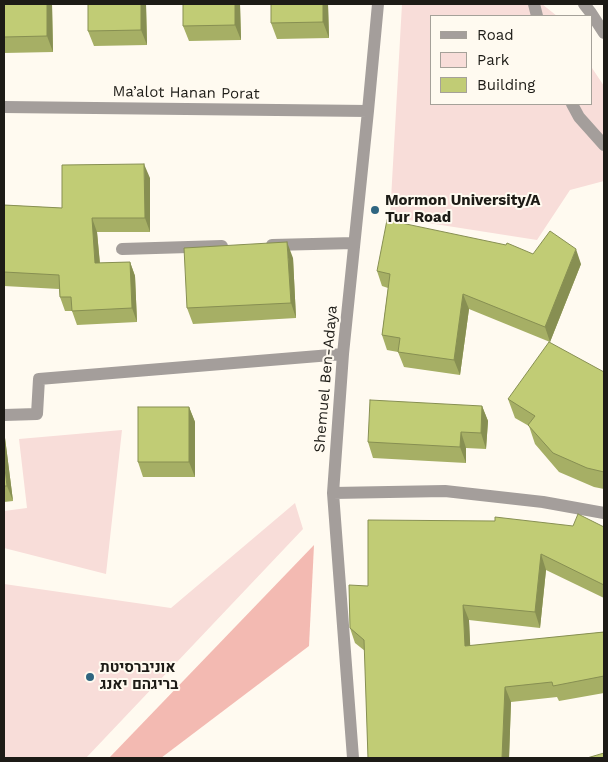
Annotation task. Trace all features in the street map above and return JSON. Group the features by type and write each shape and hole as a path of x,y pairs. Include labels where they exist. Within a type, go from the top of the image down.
{"street":[{"name":"Shemuel Ben-Adaya","path":"354,758 333,493 343,354 378,4"},
{"path":"584,4 593,15"},
{"path":"593,15 604,33"},
{"path":"573,105 579,117 604,144"},
{"name":"Ma’alot Hanan Porat","path":"4,107 368,111"},
{"path":"258,246 354,243"},
{"path":"122,249 238,246"},
{"path":"4,415 37,414 39,379 343,354"},
{"path":"333,493 445,491 543,502 604,512"}],"green space":[{"path":"402,4 542,4 556,15 430,15 430,105 593,105 593,70 604,86 604,181 570,190 537,240 390,217"},
{"path":"122,430 106,574 4,548 4,511 27,508 19,439"},
{"name":"אוניברסיטת בריגהם יאנג","path":"295,503 303,529 86,758 4,758 4,584 171,608"}],"shaded area":[{"path":"314,545 309,646 161,758 109,758"}],"building":[{"path":"4,4 47,4 47,36 4,37"},
{"path":"88,4 141,4 141,30 88,31"},
{"path":"183,4 235,4 235,25 183,26"},
{"path":"271,4 323,4 323,22 271,23"},
{"path":"144,164 145,218 92,218 95,263 130,262 132,308 72,311 71,297 60,297 59,275 4,272 4,205 62,208 62,165"},
{"path":"387,220 506,245 507,243 533,254 550,231 576,249 545,327 463,294 454,360 398,352 400,338 382,335 390,274 377,271"},
{"path":"287,242 291,303 187,308 184,248"},
{"path":"549,342 604,372 604,472 587,468 553,453 528,425 535,416 508,399"},
{"path":"370,400 482,406 481,433 461,432 460,447 368,442"},
{"path":"138,407 189,407 189,462 138,462"},
{"path":"4,459 7,486 4,486"},
{"path":"578,514 604,527 604,585 541,554 535,612 463,605 465,646 604,632 604,676 553,686 552,682 505,687 502,758 368,758 364,640 350,628 349,585 368,586 368,520 495,521 495,517 573,526"},
{"path":"604,753 604,758 587,758"}],"place":[{"name":"Mormon University/A Tur Road","path":"375,210"},
{"name":"אוניברסיטת בריגהם יאנג","path":"90,677"}]}
